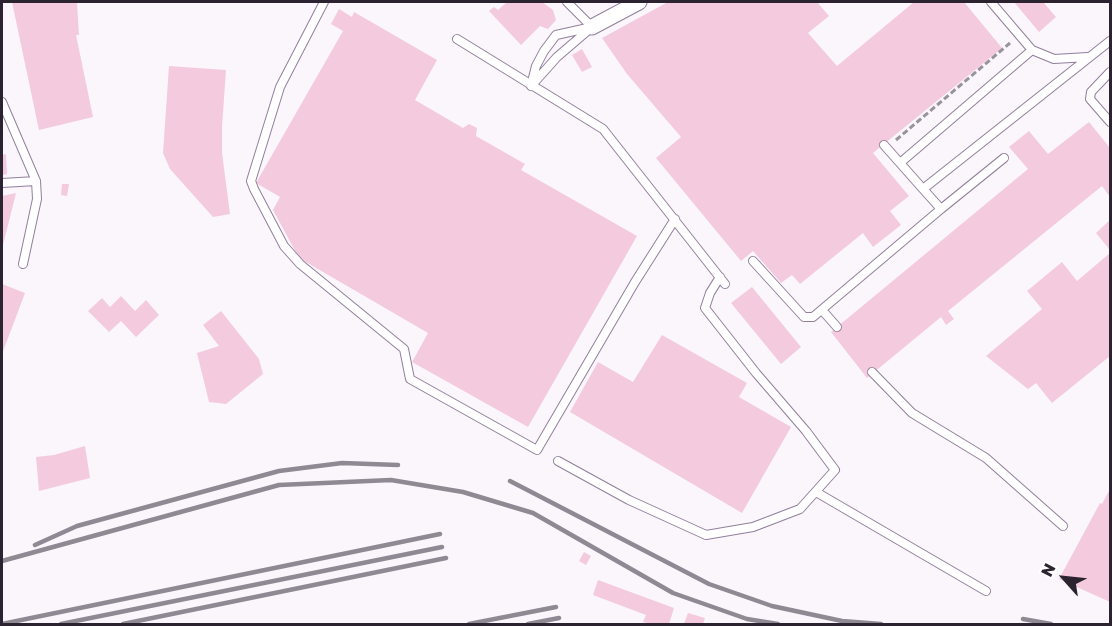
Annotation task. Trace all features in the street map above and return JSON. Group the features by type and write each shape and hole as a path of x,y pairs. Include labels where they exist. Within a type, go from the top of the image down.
{"street":[{"path":"592,27 639,2"}],"lane":[{"path":"324,2 280,87 251,181 284,246 300,264 404,349 411,379 537,450 635,282 675,219"},
{"path":"567,2 592,27"},
{"path":"991,2 1032,50 1054,59 1090,57"},
{"path":"531,86 557,57 592,27"},
{"path":"531,86 536,66 556,35 592,27"},
{"path":"457,39 603,129 634,171 723,280 710,293 705,308 835,470 800,509 753,527 706,535 629,500 558,461"},
{"path":"923,189 1110,41"},
{"path":"900,163 1032,50"},
{"path":"1110,72 1091,92 1090,99 1110,122"},
{"path":"2,102 36,181 37,199 23,264"},
{"path":"884,144 941,210"},
{"path":"753,261 804,317 813,317 1004,158"},
{"path":"2,183 36,181"},
{"path":"822,310 837,327"},
{"path":"872,372 912,413 986,458 1063,526"},
{"path":"816,492 986,591"}],"building":[{"path":"12,2 77,2 79,35 76,35 93,117 39,130"},
{"path":"507,2 542,2 553,10 556,20 548,29 540,26 521,45 489,11 494,7 498,10"},
{"path":"668,2 817,2 829,16 808,33 837,66 914,2 964,2 1002,48 873,153 909,196 890,211 901,225 873,247 863,233 800,284 792,275 781,283 753,251 741,261 656,158 681,137 627,74 602,38"},
{"path":"1014,2 1043,2 1056,17 1039,32"},
{"path":"339,9 352,17 354,12 437,60 415,100 463,128 469,124 477,128 476,136 525,164 521,170 637,236 528,427 412,362 428,333 299,258 273,210 280,197 256,183 343,31 331,24"},
{"path":"582,49 592,67 582,72 572,55"},
{"path":"169,66 226,70 222,153 230,214 213,217 170,169 163,153"},
{"path":"1089,122 1110,148 1110,197 1102,186 948,311 954,319 946,325 941,317 867,378 831,332 1028,169 1009,147 1029,131 1048,154"},
{"path":"6,154 7,174 2,175 2,155"},
{"path":"62,184 69,184 67,196 61,195"},
{"path":"16,193 2,249 2,196"},
{"path":"1110,220 1110,250 1096,233"},
{"path":"1110,253 1110,356 1052,403 1036,383 1028,389 986,356 1042,309 1027,291 1062,262 1077,281"},
{"path":"2,284 25,293 2,354"},
{"path":"752,287 801,347 781,364 731,303"},
{"path":"121,296 135,311 146,300 159,315 136,337 121,321 109,332 88,311 102,298 110,307"},
{"path":"221,311 259,359 263,374 226,404 209,402 197,353 219,346 203,325"},
{"path":"662,335 747,383 739,397 791,427 742,513 570,412 598,362 633,382"},
{"path":"85,446 90,478 39,491 36,457 54,455"},
{"path":"1110,489 1110,602 1059,579"},
{"path":"584,552 591,556 586,565 579,561"},
{"path":"598,580 674,608 669,624 643,622 646,615 593,595"},
{"path":"688,613 705,618 703,624 684,624"}],"railway":[{"path":"35,545 77,526 279,471 342,463 398,465"},
{"path":"2,561 279,485 391,480 463,492 533,513 673,593 747,619 778,624"},
{"path":"510,481 709,584 772,606 842,621 881,624"},
{"path":"2,624 440,534"},
{"path":"61,624 442,547"},
{"path":"123,624 446,558"},
{"path":"469,624 556,607"},
{"path":"528,624 559,618"},
{"path":"1023,619 1051,624"}]}
